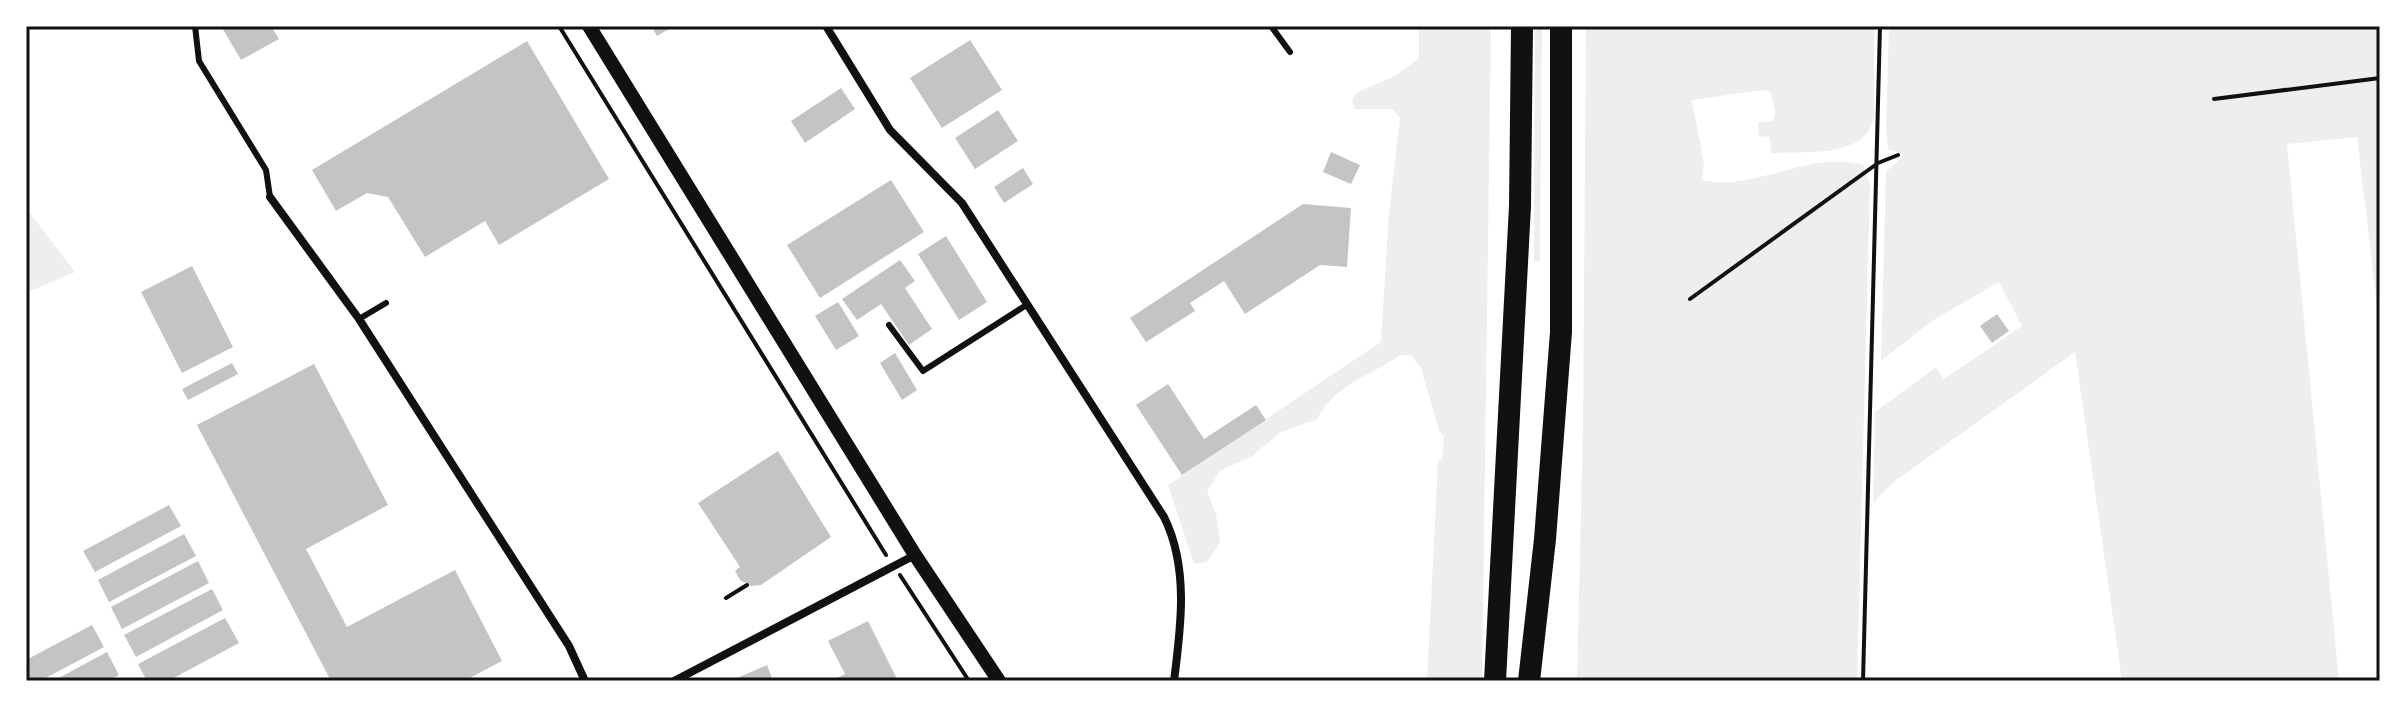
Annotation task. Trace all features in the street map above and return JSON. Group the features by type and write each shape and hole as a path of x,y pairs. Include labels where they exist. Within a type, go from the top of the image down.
{"highway":[{"path":"1495,681 1519,221 1522,26"},
{"path":"1529,681 1545,539 1561,332 1561,26"}],"street":[{"path":"589,26 915,555 999,681"},
{"path":"826,26 890,130 962,203 1173,536 1181,601 1174,681"},
{"path":"270,197 359,319 569,646 585,681"},
{"path":"674,681 915,555"}],"lane":[{"path":"195,26 199,61 266,170 270,197"},
{"path":"1271,26 1290,52"},
{"path":"359,319 386,303"},
{"path":"889,325 923,371 1028,304"}],"path":[{"path":"559,26 894,566 969,681"},
{"path":"1863,681 1880,26"},
{"path":"2214,99 2380,78"},
{"path":"1690,299 1878,163 1898,155"},
{"path":"726,598 747,585"},
{"path":"262,681 271,681"}],"shaded area":[{"path":"1419,26 1491,26 1482,681 1427,681 1438,461 1442,459 1444,436 1439,431 1421,368 1411,355 1401,355 1354,382 1333,397 1317,419 1279,433 1252,456 1220,471 1207,491 1216,514 1220,543 1207,562 1194,564 1168,485 1381,342 1389,212 1400,118 1393,109 1355,109 1352,101 1356,93 1397,75 1419,58"},
{"path":"1535,26 1542,26 1540,261 1534,261"},
{"path":"1586,26 1874,26 1874,116 1869,130 1860,140 1847,146 1817,152 1771,153 1770,137 1759,136 1758,122 1773,121 1775,112 1771,92 1763,90 1692,100 1704,164 1702,180 1743,180 1823,162 1843,162 1863,165 1870,184 1857,681 1577,681 1583,425"},
{"path":"1889,26 2380,26 2380,331 2357,137 2287,144 2339,681 2122,681 2075,352 1895,481 1873,502 1875,412 1936,367 1944,379 2022,326 1999,282 1932,321 1881,361 1886,172 1904,155 1888,149"},
{"path":"26,208 75,272 26,293"}],"building":[{"path":"221,26 271,26 279,39 241,60"},
{"path":"651,26 674,26 657,36"},
{"path":"970,40 1002,90 942,128 910,78"},
{"path":"527,41 609,179 499,245 485,221 425,257 388,197 367,193 336,211 312,170"},
{"path":"841,88 855,109 805,143 791,121"},
{"path":"998,110 1018,141 975,169 955,138"},
{"path":"1331,152 1360,165 1351,184 1323,172"},
{"path":"1023,168 1033,184 1004,203 994,187"},
{"path":"891,180 924,232 820,298 787,245"},
{"path":"1303,204 1351,208 1347,267 1320,265 1245,314 1224,281 1190,303 1195,311 1146,342 1130,318"},
{"path":"946,236 987,302 959,320 918,254"},
{"path":"900,260 915,281 905,288 932,329 909,345 881,304 857,320 842,299"},
{"path":"192,266 233,347 182,373 141,292"},
{"path":"838,302 859,336 836,350 815,316"},
{"path":"1997,314 2009,331 1992,343 1980,326"},
{"path":"895,353 917,390 902,400 880,363"},
{"path":"232,363 238,374 188,400 182,389"},
{"path":"314,364 388,505 306,549 347,627 455,570 502,661 464,681 331,681 197,425"},
{"path":"1168,384 1204,439 1256,405 1266,420 1182,475 1136,405"},
{"path":"778,451 831,537 761,585 751,586 740,580 735,571 740,567 698,503"},
{"path":"169,505 181,526 95,572 83,551"},
{"path":"184,534 196,556 109,602 98,580"},
{"path":"198,561 209,583 122,629 111,607"},
{"path":"212,589 223,610 136,657 124,635"},
{"path":"225,618 239,643 168,681 147,681 138,664"},
{"path":"868,621 898,681 831,681 845,674 828,641"},
{"path":"92,625 104,647 40,681 26,681 26,660"},
{"path":"107,652 119,675 107,681 53,681"},
{"path":"767,665 773,681 738,681 737,678"}]}
